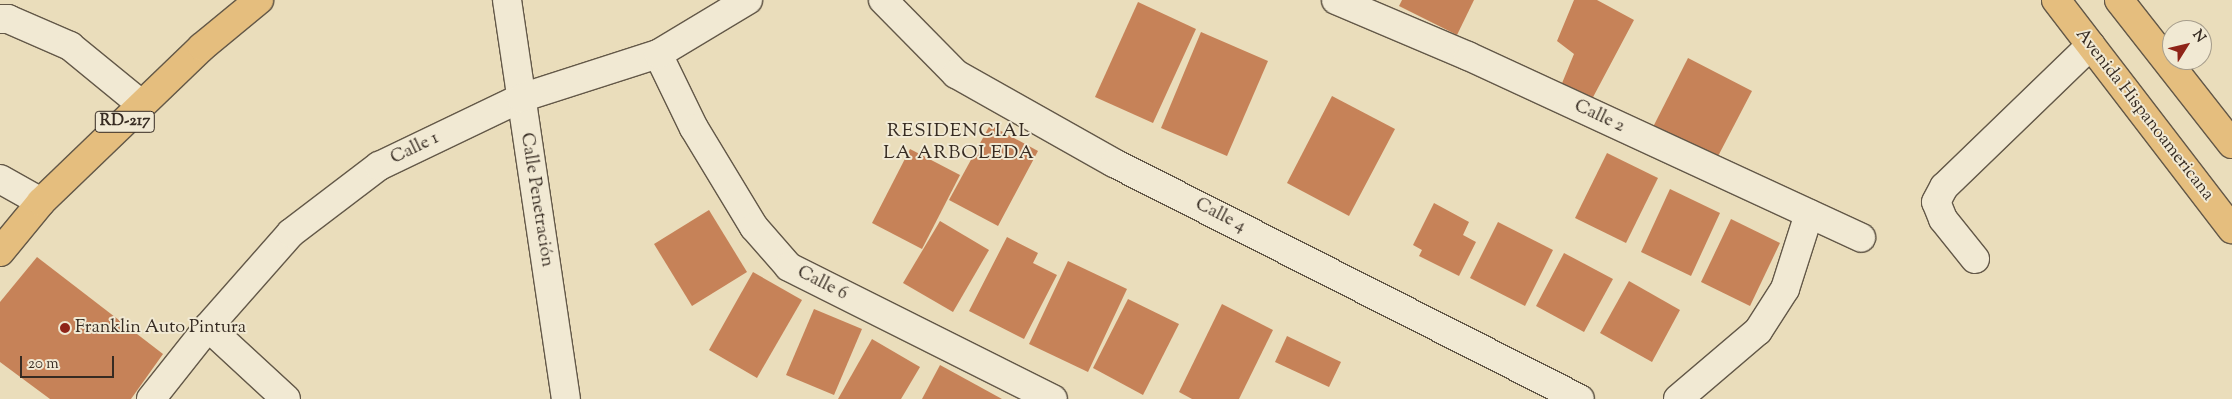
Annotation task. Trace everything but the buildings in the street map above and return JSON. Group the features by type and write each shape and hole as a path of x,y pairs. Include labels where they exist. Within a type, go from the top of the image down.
{"main road":[{"name":"RD-217","path":"0,252 41,202 202,47 258,0"},
{"path":"2119,0 2232,144"},
{"name":"Avenida Hispanoamericana","path":"2059,1 2091,46 2232,229"}],"street":[{"name":"Calle Penetración","path":"507,0 566,399"},
{"name":"Calle 1","path":"151,399 208,327 291,232 379,166 521,98 658,54 748,0"},
{"name":"Calle 4","path":"883,0 956,74 1114,163 1580,399"},
{"name":"Calle 2","path":"1336,0 1468,56 1861,238"},
{"path":"0,20 8,20 70,46 142,105"},
{"path":"1975,259 1944,219 1936,202 1944,187 2091,46"},
{"name":"Calle 6","path":"658,54 694,128 754,227 789,267 1053,399"},
{"path":"0,179 41,202"},
{"path":"1678,399 1758,331 1785,289 1809,214"},
{"path":"208,327 286,399"}],"place":[{"name":"Franklin Auto Pintura","path":"65,328"}],"district":[{"name":"RESIDENCIAL LA ARBOLEDA","path":"959,143"}]}
